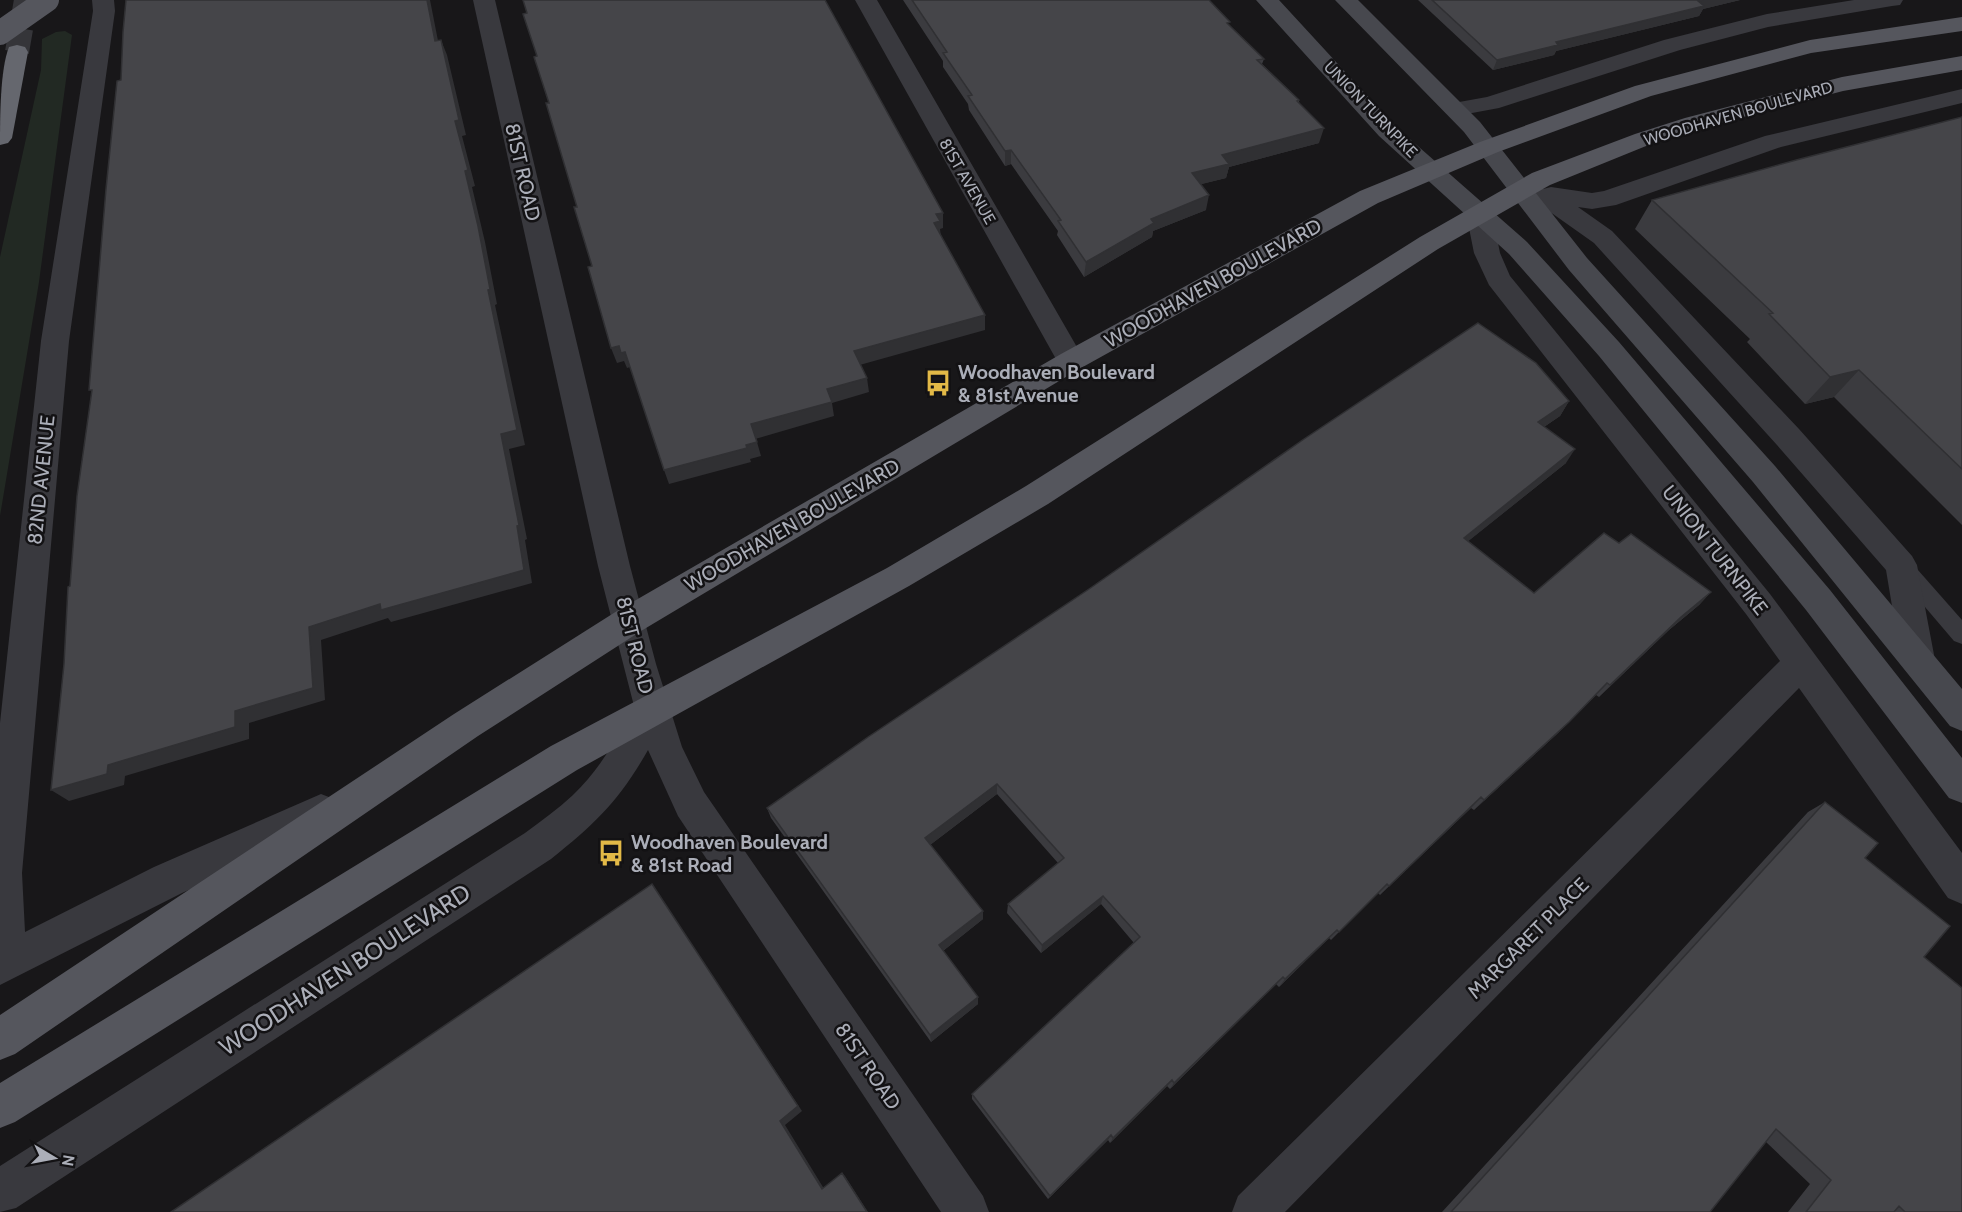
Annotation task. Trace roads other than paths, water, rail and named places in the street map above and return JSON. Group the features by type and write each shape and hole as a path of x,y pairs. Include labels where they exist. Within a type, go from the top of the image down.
{"highway":[{"path":"0,138 16,52"}],"main road":[{"path":"0,33 47,0"},
{"name":"UNION TURNPIKE","path":"1267,0 1388,131 1535,266 1662,410 1818,600 1962,786"},
{"path":"1346,0 1456,109 1489,147 1578,264 1764,474 1962,715"},
{"name":"WOODHAVEN BOULEVARD","path":"0,1039 466,725 629,621 1071,361 1369,197 1489,147 1614,100 1810,47 1962,24"},
{"name":"WOODHAVEN BOULEVARD","path":"0,1107 564,758 898,577 1007,513 1479,213 1522,189 1560,170 1693,123 1842,84 1962,63"}],"street":[{"name":"82ND AVENUE","path":"3,964 3,873 51,377 104,0"},
{"name":"81ST ROAD","path":"484,0 614,566 651,709 673,771 691,804 967,1212"},
{"name":"81ST AVENUE","path":"866,0 1071,361"},
{"path":"1456,109 1491,103 1672,45 1767,21 1892,0"},
{"path":"1745,4 1767,21"},
{"name":"WOODHAVEN BOULEVARD","path":"1522,189 1574,199 1592,201 1607,199 1773,141 1962,96"},
{"path":"1522,189 1562,208 1603,237 1802,453 1901,565 1918,660"},
{"name":"UNION TURNPIKE","path":"1479,213 1487,253 1498,279 1716,550 1802,663 1962,885"},
{"name":"MARGARET PLACE","path":"1254,1212 1802,663"},
{"name":"WOODHAVEN BOULEVARD","path":"0,1192 538,846 587,806 628,751 651,709"},
{"name":"WOODHAVEN BOULEVARD","path":"3,964 168,880 375,786"}],"lane":[{"path":"1901,565 1962,635"}],"tunnel":[{"path":"17,52 26,0"}],"place":[{"name":"Woodhaven Boulevard & 81st Avenue","path":"938,383"},
{"name":"Woodhaven Boulevard & 81st Road","path":"611,853"}]}
